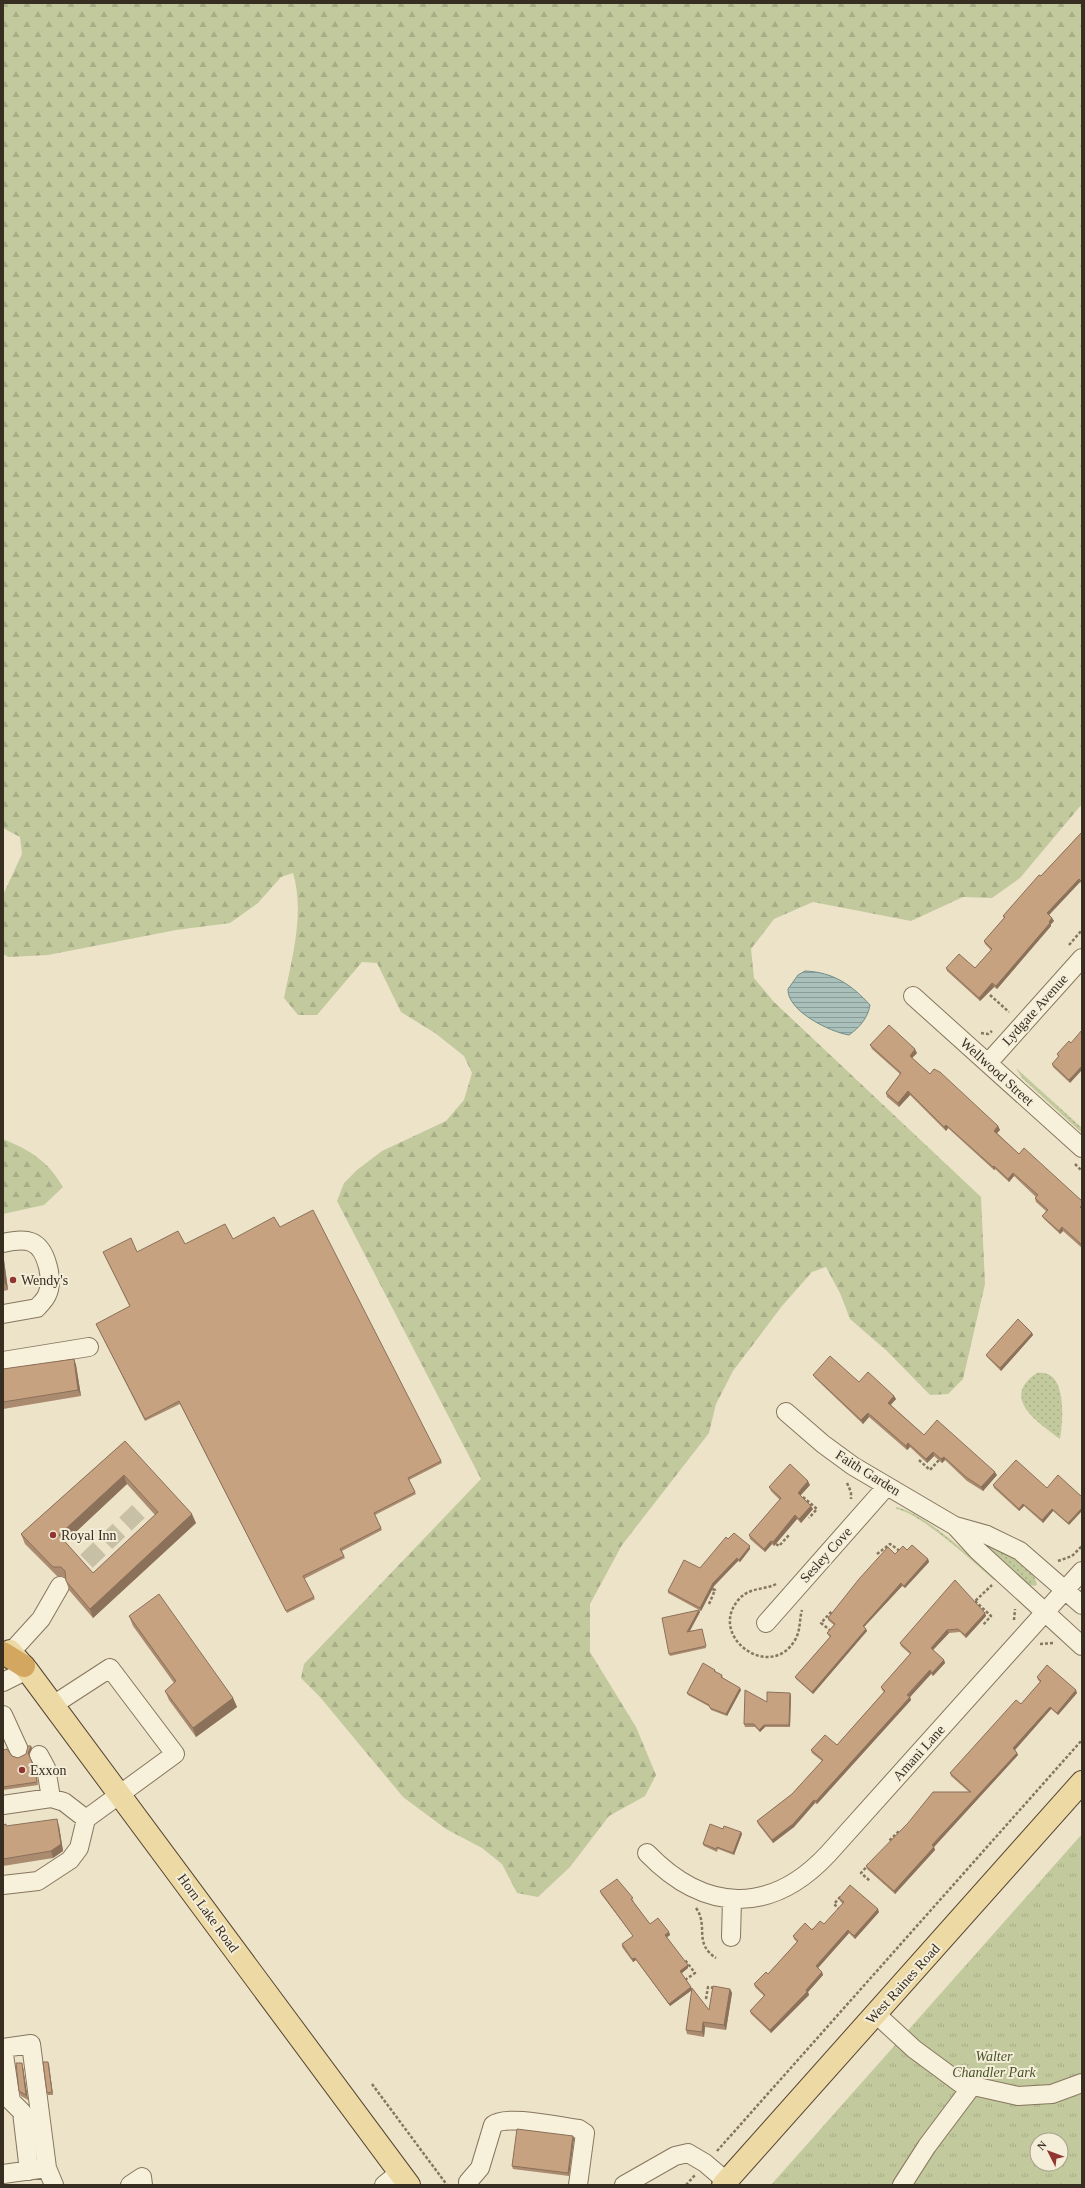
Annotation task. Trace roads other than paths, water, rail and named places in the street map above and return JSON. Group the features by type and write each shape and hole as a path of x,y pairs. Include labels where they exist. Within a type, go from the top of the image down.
{"main road":[{"name":"Horn Lake Road","path":"14,1657 54,1706 121,1795 398,2181"},
{"name":"West Raines Road","path":"725,2183 1082,1782"}],"street":[{"name":"Lydgate Avenue","path":"988,1063 1082,958"},
{"name":"Wellwood Street","path":"912,996 1082,1148"},
{"path":"3,1243 19,1240 31,1242 41,1248 46,1259 49,1281 47,1295 38,1308 3,1314"},
{"path":"3,1361 89,1347"},
{"name":"Faith Garden","path":"786,1412 832,1452 886,1487 926,1508 955,1526 987,1536 1020,1551 1082,1605"},
{"name":"Sesley Cove","path":"766,1623 886,1487"},
{"name":"Faith Garden","path":"955,1526 977,1550 1082,1646"},
{"name":"Amani Lane","path":"647,1853 667,1872 678,1879 702,1891 732,1900 752,1899 775,1892 802,1878 816,1867 1082,1570"},
{"path":"3,1682 14,1657 41,1619 60,1586"},
{"path":"3,1885 38,1881 70,1860 79,1848 86,1818 121,1795 175,1754 110,1668 54,1706"},
{"path":"5,1721 46,1768 51,1798"},
{"path":"4,1800 28,1794 51,1798 64,1802 86,1818"},
{"path":"731,1937 732,1900"},
{"path":"876,2014 914,2049 960,2083 1018,2096 1052,2094 1082,2083"},
{"path":"28,2171 22,2112 11,2100 3,2048 31,2044 47,2168 54,2185"},
{"path":"902,2185 927,2146 972,2086"},
{"path":"469,2184 480,2168 493,2124 497,2121 512,2120 579,2129 585,2133 578,2185"},
{"path":"624,2185 675,2156 688,2153 705,2163 725,2183"},
{"path":"3,2174 47,2168"},
{"path":"130,2185 142,2177 143,2185"}],"water":[{"path":"805,971 824,974 841,981 856,991 870,1005 869,1010 862,1022 849,1035 831,1030 821,1025 794,1005 788,989 798,975"}],"tunnel":[{"path":"67,1580 140,1510"}],"place":[{"name":"Wendy's","path":"13,1280"},
{"name":"Royal Inn","path":"53,1535"},
{"name":"Exxon","path":"22,1770"}],"park label":[{"name":"Walter Chandler Park","path":"994,2064"}]}
